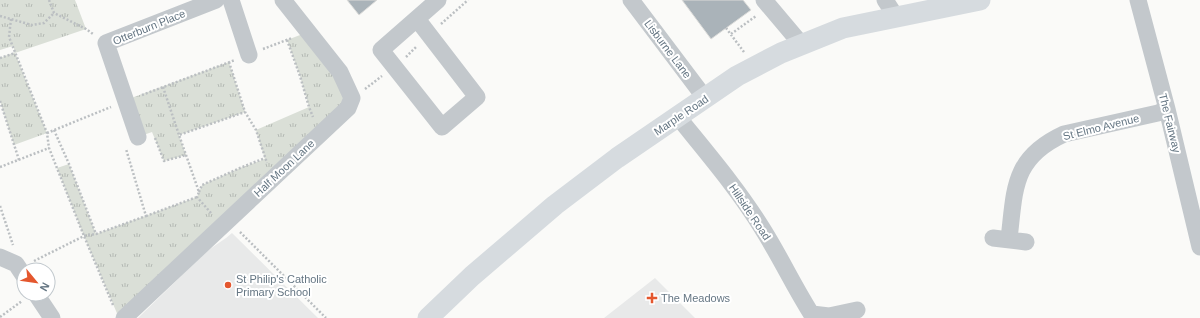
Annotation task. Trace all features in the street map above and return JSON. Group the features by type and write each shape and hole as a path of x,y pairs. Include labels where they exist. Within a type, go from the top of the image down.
{"main road":[{"name":"Marple Road","path":"428,318 472,276 555,205 617,158 737,76 781,53 843,28 980,0"}],"street":[{"name":"Otterburn Place","path":"138,137 106,44 216,0"},
{"path":"232,0 249,55"},
{"path":"283,0 340,72 352,98"},
{"path":"416,19 477,98 442,127 381,50 416,19 438,0"},
{"name":"Lisburne Lane","path":"630,0 705,98"},
{"path":"885,0 896,17"},
{"name":"The Fairway","path":"1138,0 1167,109 1196,206 1200,247"},
{"path":"766,3 802,45"},
{"name":"Half Moon Lane","path":"120,315 226,223 348,108 352,98"},
{"name":"St Elmo Avenue","path":"1026,242 1001,239 1015,188 1021,171 1029,158 1051,140 1064,134 1158,113 1167,109"},
{"name":"Hillside Road","path":"678,117 743,199 763,230 802,300 813,316 829,316 857,310"},
{"path":"37,302 52,318"}],"path":[{"path":"50,0 54,13 86,28 106,44"},
{"path":"352,98 394,68 468,0"},
{"path":"731,34 766,3"},
{"path":"0,16 32,25 44,23 54,13"},
{"path":"11,19 9,37 47,133 49,148 84,236 120,315"},
{"path":"726,28 755,67"},
{"path":"47,133 126,100 308,32"},
{"path":"287,40 309,107 321,134"},
{"path":"0,58 15,53"},
{"path":"229,62 245,112 256,130 272,179"},
{"path":"163,87 199,192"},
{"path":"0,101 19,160"},
{"path":"179,135 245,112"},
{"path":"54,130 96,234"},
{"path":"146,216 124,142 152,132 164,161 186,155"},
{"path":"0,167 49,148"},
{"path":"0,206 13,245 12,265 84,236 96,234 197,197 202,185 265,158"},
{"path":"197,197 326,318"},
{"path":"0,317 22,302"}],"shaded area":[{"name":"St Philip's Catholic Primary School","path":"232,233 318,318 138,318 207,251"},
{"name":"The Meadows","path":"655,278 695,318 604,318"}],"green space":[{"path":"0,0 75,0 86,29 15,53 47,133 14,145 0,101 0,58 15,52 13,46 0,50"},
{"path":"308,32 352,98 119,318 57,168 69,164 96,234 197,197 202,185 240,168 265,159 256,130 309,107 287,40"},
{"path":"229,62 245,112 179,135 186,155 164,161 152,132 138,137 126,100"}],"building":[{"path":"347,0 377,0 359,15"},
{"path":"682,0 743,0 751,10 711,39"}],"place":[{"name":"St Philip's Catholic Primary School","path":"228,285"},
{"name":"The Meadows","path":"652,298"}]}
